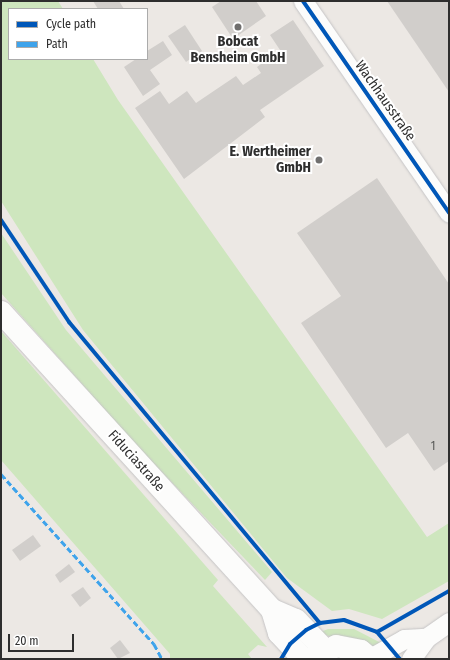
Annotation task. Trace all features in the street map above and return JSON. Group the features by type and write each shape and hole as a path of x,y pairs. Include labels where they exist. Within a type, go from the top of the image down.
{"main road":[{"name":"Fiduciastraße","path":"1,312 272,610 296,620 317,654 349,647 371,659"},
{"name":"Fiduciastraße","path":"272,610 279,633 303,659"}],"street":[{"name":"Wachhausstraße","path":"303,1 449,213"},
{"path":"411,659 426,638 449,622"},
{"path":"371,659 404,639 426,638"}],"green space":[{"path":"1,1 58,1 62,8 8,8 8,60 94,60 118,100 427,537 449,523 449,581 382,619 349,609 332,611 287,578 83,330 1,201"},
{"path":"1,233 66,330 272,572 265,580 137,446 1,293"},
{"path":"1,331 218,580 213,586 267,647 258,645 248,654 252,659 170,659 170,654 1,460"},
{"path":"328,629 354,629 383,644 368,647 318,633"}],"building":[{"path":"93,1 119,1 123,8 97,8"},
{"name":"Bobcat Bensheim GmbH","path":"221,1 256,1 266,16 233,39 212,7"},
{"path":"387,1 449,1 449,92"},
{"path":"293,20 324,66 260,110 265,117 184,179 135,108 160,91 169,104 187,91 196,103 236,76 243,85 261,73 257,67 280,50 270,35"},
{"path":"185,25 202,51 186,62 168,36"},
{"path":"163,41 172,55 150,70 160,84 143,96 124,67 134,60 148,60 148,50"},
{"path":"377,178 449,284 449,461 434,471 408,433 386,448 301,323 341,296 297,233"},
{"path":"33,535 41,546 20,561 12,550"},
{"path":"69,564 75,572 60,583 55,575"},
{"path":"83,587 91,598 80,607 71,595"},
{"path":"120,640 130,653 118,659 110,648"}],"marked path":[{"path":"1,474 154,644 162,659"}],"cycle path":[{"path":"303,1 449,213"},
{"path":"1,220 69,322 320,623"},
{"path":"377,632 449,591"},
{"path":"281,659 290,644 306,630 320,623 344,620 377,632 400,659"}],"place":[{"name":"Bobcat Bensheim GmbH","path":"238,27"},
{"name":"E. Wertheimer GmbH","path":"319,160"}]}
